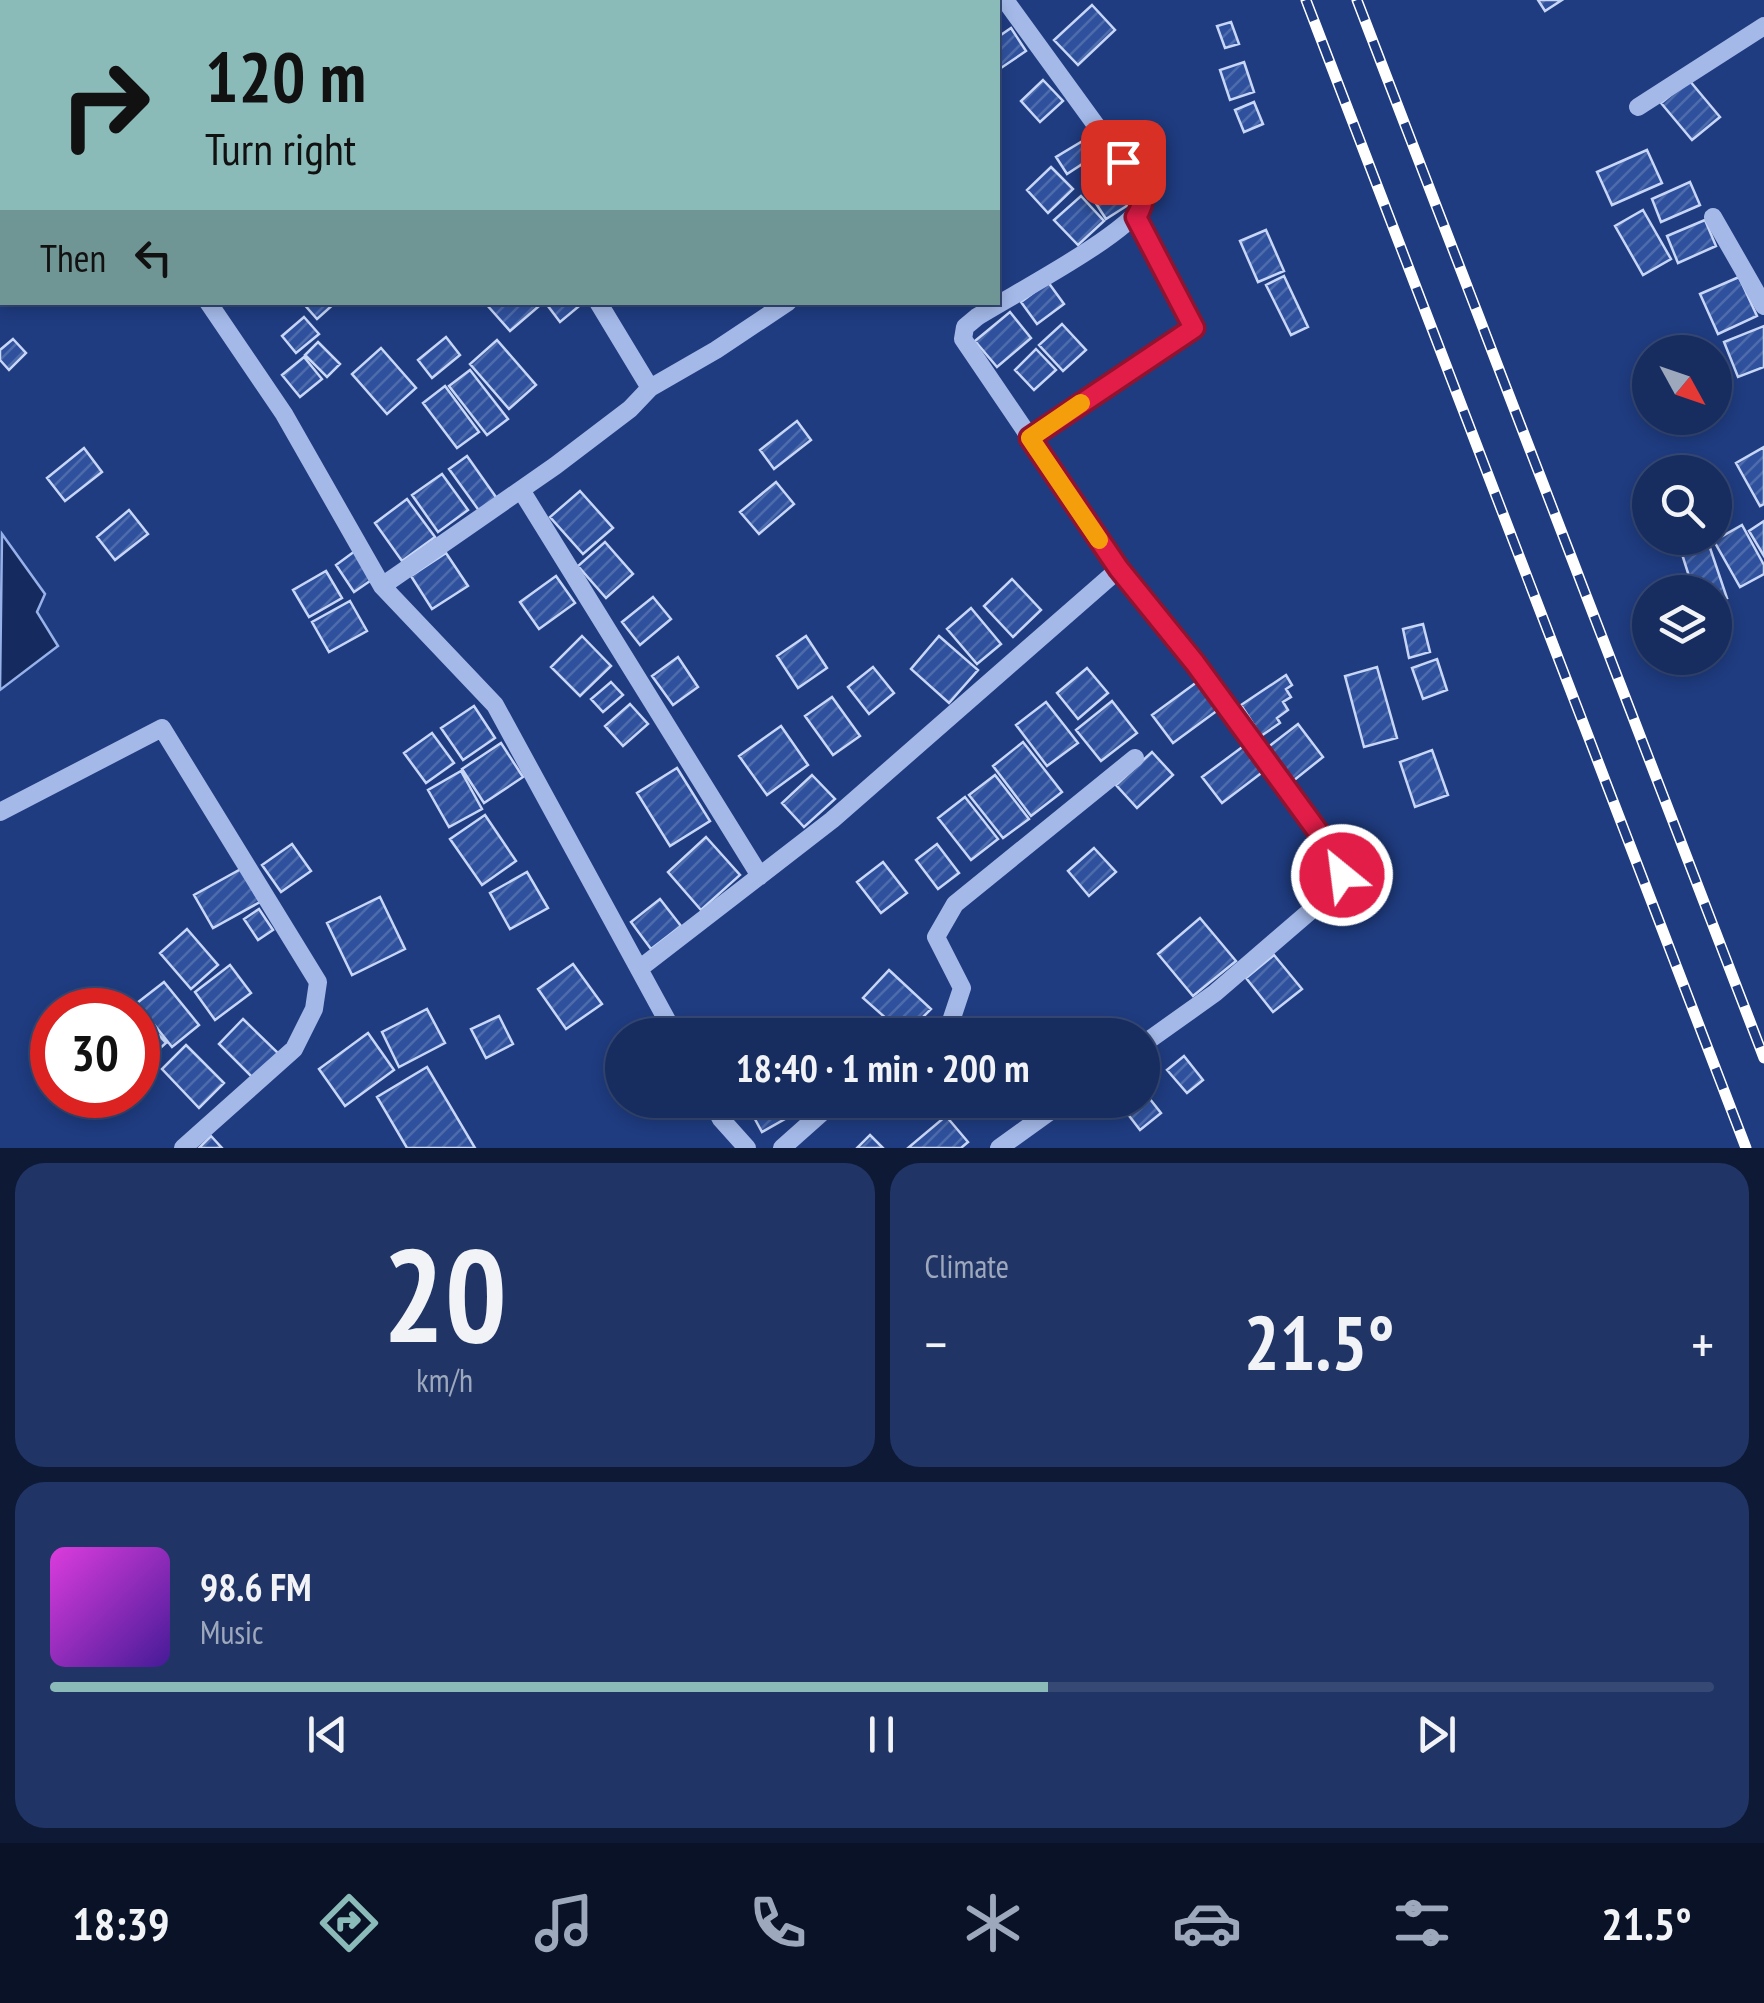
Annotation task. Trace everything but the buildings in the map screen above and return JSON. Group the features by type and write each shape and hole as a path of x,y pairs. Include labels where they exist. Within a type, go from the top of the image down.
{"street":[{"path":"1000,304 1136,217 1144,203 1143,190 1004,0"},
{"path":"1638,107 1764,26"},
{"path":"1030,438 1194,328 1136,217"},
{"path":"1713,218 1764,306"},
{"path":"210,305 284,414 382,586 494,705 667,1018"},
{"path":"600,305 650,388"},
{"path":"382,586 521,490 630,409 650,388 784,305"},
{"path":"998,305 965,326 964,338 971,352 1119,569 1195,663 1343,866 1337,888 1215,993 1160,1032"},
{"path":"521,490 760,876"},
{"path":"639,968 832,820 1119,569"},
{"path":"0,812 162,728 318,982 314,1009 294,1048 183,1148"},
{"path":"951,1018 962,988 936,936 956,904 1135,758"},
{"path":"720,1118 747,1148"},
{"path":"782,1148 816,1118"},
{"path":"999,1148 1041,1118"}],"water":[{"path":"2,534 45,594 37,612 58,646 0,690"}],"railway":[{"path":"1306,0 1746,1148"},
{"path":"1357,0 1764,1058"}],"slow traffic":[{"path":"1081,403 1030,438 1099,540"}],"route":[{"path":"1123,162 1143,190 1144,203 1136,217 1194,328 1030,438 1119,569 1195,663 1343,866 1342,875"}]}
